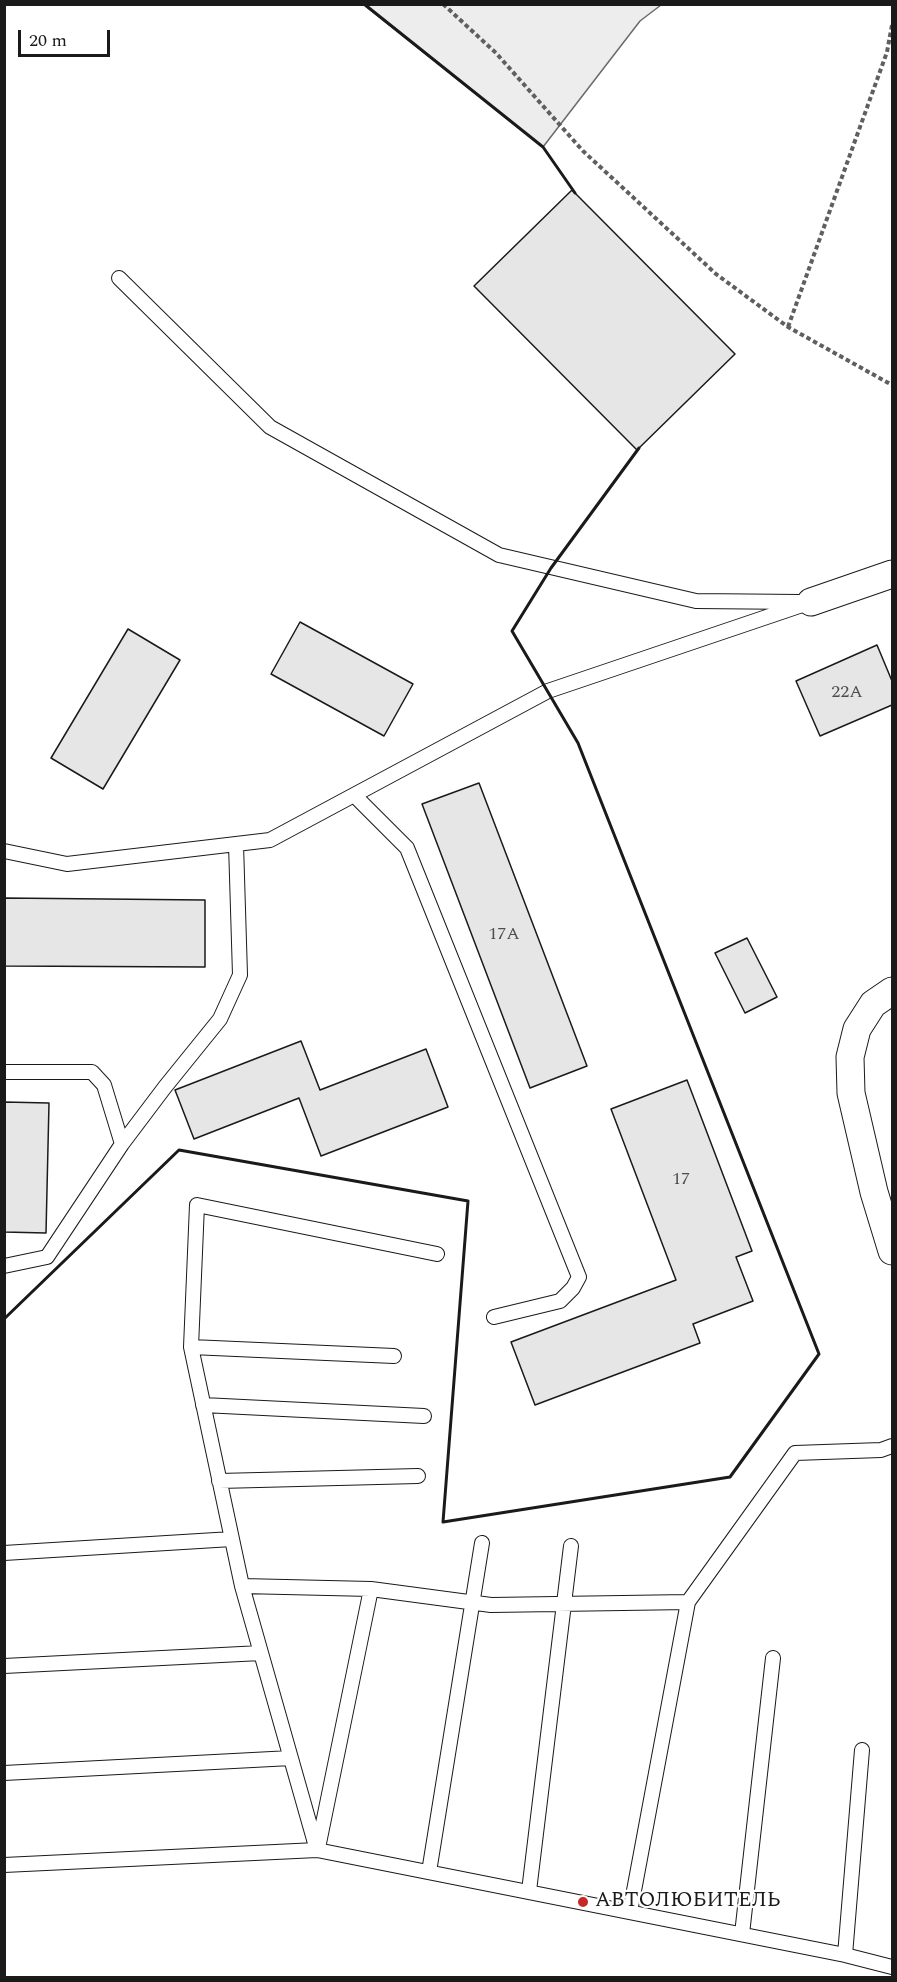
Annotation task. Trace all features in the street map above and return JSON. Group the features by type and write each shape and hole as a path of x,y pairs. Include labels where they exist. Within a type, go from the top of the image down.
{"street":[{"path":"811,602 892,574"},
{"path":"892,991 873,1004 857,1029 850,1057 851,1093 874,1192 892,1251"}],"lane":[{"path":"119,278 270,427 499,555 696,601 811,602"},
{"path":"4,851 67,864 270,840 548,691 811,602"},
{"path":"354,795 407,848 579,1277 573,1288 560,1301 494,1317"},
{"path":"4,1266 48,1257 122,1144 165,1086 220,1019 240,975 236,844"},
{"path":"4,1072 92,1072 104,1085 122,1144"},
{"path":"317,1850 242,1586 191,1347 197,1205 437,1254"},
{"path":"191,1347 393,1356"},
{"path":"203,1405 424,1416"},
{"path":"630,1912 688,1602 795,1453 881,1450 892,1446"},
{"path":"219,1481 418,1476"},
{"path":"4,1553 232,1539"},
{"path":"429,1872 482,1543"},
{"path":"529,1892 571,1546"},
{"path":"242,1586 372,1590 490,1605 688,1602"},
{"path":"317,1850 372,1590"},
{"path":"4,1666 261,1653"},
{"path":"742,1934 773,1658"},
{"path":"845,1955 862,1750"},
{"path":"4,1773 291,1758"},
{"path":"4,1865 317,1850 742,1934 892,1967"}],"path":[{"path":"443,4 496,54 583,152 716,274 788,327 892,385"},
{"path":"788,327 886,52 892,25"}],"shaded area":[{"path":"364,5 661,5 640,21 543,147"}],"building":[{"path":"572,190 735,354 637,450 474,286"},
{"path":"300,622 413,684 384,736 271,674"},
{"path":"128,629 180,660 103,789 51,758"},
{"path":"877,645 892,681 892,705 820,736 796,681"},
{"path":"479,783 587,1066 530,1088 422,804"},
{"path":"4,898 205,900 205,967 4,966"},
{"path":"747,938 777,997 745,1013 715,953"},
{"path":"301,1041 320,1090 426,1049 448,1107 321,1156 299,1098 194,1139 175,1090"},
{"path":"687,1080 752,1251 736,1257 753,1301 693,1324 700,1343 535,1405 511,1342 676,1280 611,1109"},
{"path":"4,1102 49,1103 46,1233 4,1232"}],"wall":[{"path":"364,4 543,147 575,193"},
{"path":"4,1319 179,1150 468,1201 443,1522 730,1477 819,1354 578,743 512,631 551,568 639,448"}],"place":[{"name":"АВТОЛЮБИТЕЛЬ","path":"583,1902"}]}
